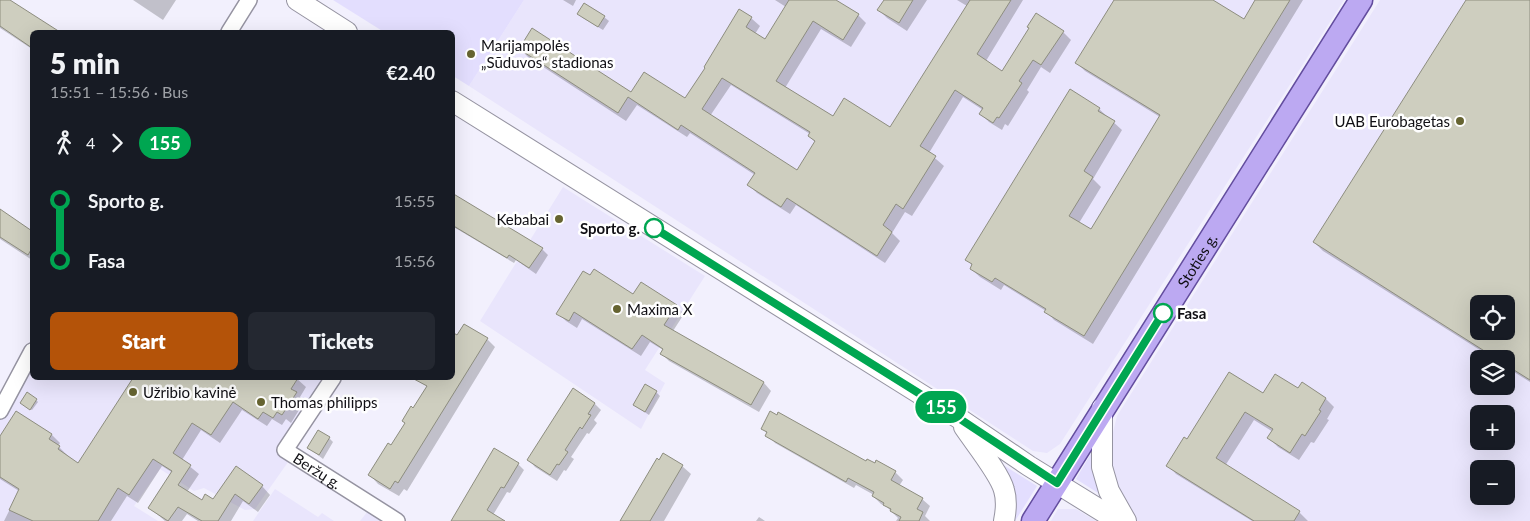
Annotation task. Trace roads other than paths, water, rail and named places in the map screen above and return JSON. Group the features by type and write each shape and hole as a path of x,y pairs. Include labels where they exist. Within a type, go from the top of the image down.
{"main road":[{"name":"Stoties g.","path":"1033,521 1102,408 1361,0"}],"street":[{"path":"230,30 249,0"},
{"path":"297,0 344,30"},
{"path":"455,103 957,417 1118,521"},
{"path":"0,411 30,355"},
{"name":"Beržų g.","path":"332,380 286,450 397,521"},
{"path":"1102,408 1102,467 1109,491 1126,521"},
{"path":"957,417 997,475 1004,490 1006,511 1004,521"}],"place":[{"name":"Marijampolės „Sūduvos“ stadionas","path":"471,54"},
{"name":"UAB Eurobagetas","path":"1460,121"},
{"name":"Kebabai","path":"559,219"},
{"name":"Sporto g.","path":"654,228"},
{"name":"Maxima X","path":"617,309"},
{"name":"Fasa","path":"1163,313"},
{"name":"Užribio kavinė","path":"133,392"},
{"name":"Thomas philipps","path":"261,402"}]}
